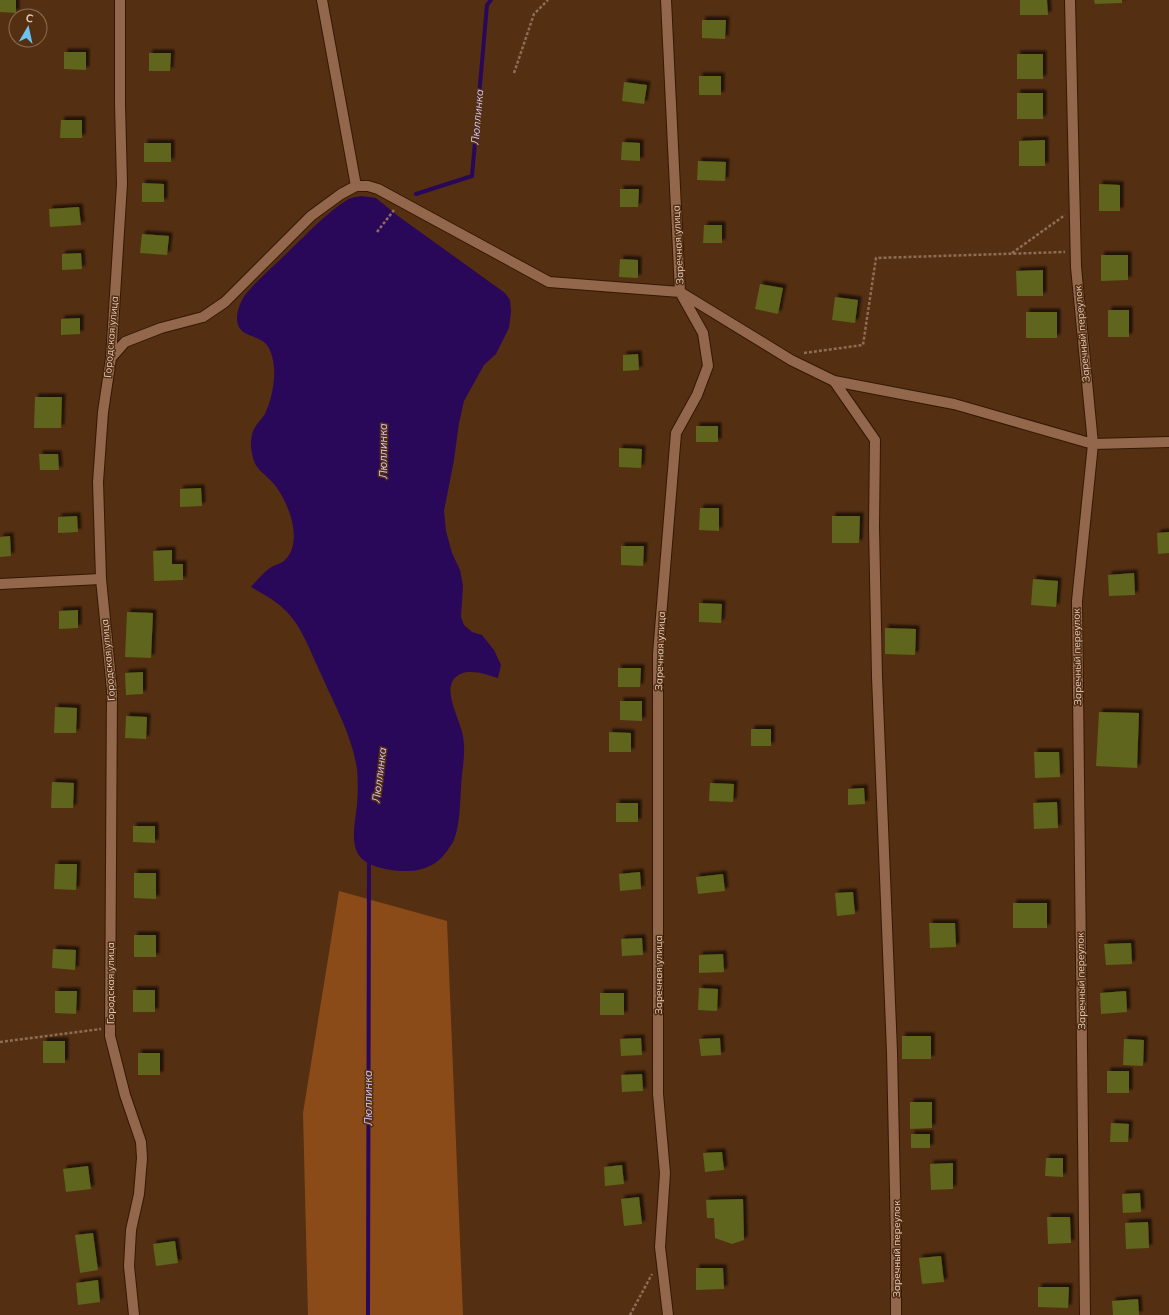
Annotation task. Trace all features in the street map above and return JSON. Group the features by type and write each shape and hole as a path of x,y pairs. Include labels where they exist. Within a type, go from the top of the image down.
{"street":[{"name":"Городская улица","path":"120,0 122,184 111,358 103,412 98,482 101,579 112,690 110,1036 125,1095 141,1142 142,1158 139,1194 131,1230 129,1266 134,1315"},
{"path":"322,0 356,186"},
{"name":"Заречная улица","path":"666,0 680,292 703,333 708,366 697,395 676,433 658,654 658,1094 665,1173 660,1247 668,1315"},
{"name":"Заречный переулок","path":"1070,0 1076,267 1093,444 1077,600 1085,1315"},
{"path":"111,358 125,342 161,328 203,317 225,302 311,216 341,194 356,186 368,186 378,189 401,201 549,282 680,292 785,356 834,381 954,404 1093,444 1169,442"},
{"name":"Заречный переулок","path":"834,381 875,440 874,527 876,669 892,1052 896,1315"},
{"path":"0,584 101,579"}],"path":[{"path":"514,73 534,14 548,0"},
{"path":"377,232 401,201"},
{"path":"1012,254 1065,215 1075,204"},
{"path":"785,356 863,345 876,258 1076,252"},
{"path":"0,1042 110,1028"},
{"path":"630,1315 661,1258"}],"shaded area":[{"path":"339,891 447,921 463,1315 308,1315 303,1113"}],"water":[{"path":"361,196 376,198 398,216 505,293 510,300 511,312 509,328 496,354 484,365 464,401 444,511 446,531 452,553 460,570 463,586 461,617 464,625 472,632 482,635 494,650 501,665 498,678 481,673 469,672 458,675 451,684 451,699 462,730 464,742 464,762 456,834 453,842 445,854 435,863 423,869 409,871 390,870 371,865 358,854 354,842 358,795 357,769 355,756 347,732 298,626 279,604 251,587 267,570 284,561 290,553 294,533 289,511 279,491 257,467 253,459 251,447 252,434 255,427 265,414 270,401 274,383 274,364 270,349 267,345 260,339 246,334 240,328 237,318 238,309 245,295 250,289 317,224 347,200"}],"building":[{"path":"0,0 16,0 16,8 8,8 8,12 0,12"},
{"path":"1020,0 1047,0 1048,15 1020,15"},
{"path":"1094,0 1122,0 1122,3 1095,4"},
{"path":"702,20 726,20 725,39 702,38"},
{"path":"64,52 86,52 86,70 64,69"},
{"path":"149,53 171,53 170,71 149,71"},
{"path":"1017,54 1043,54 1043,79 1017,79"},
{"path":"699,76 721,76 721,95 699,95"},
{"path":"624,82 647,85 644,104 622,101"},
{"path":"1017,93 1043,93 1043,119 1017,119"},
{"path":"61,120 82,120 82,138 60,138"},
{"path":"1045,140 1045,166 1019,166 1019,141"},
{"path":"622,142 640,143 640,161 621,160"},
{"path":"144,143 171,143 171,162 144,162"},
{"path":"698,161 726,162 725,181 697,180"},
{"path":"142,183 164,184 164,202 142,202"},
{"path":"1099,184 1120,185 1120,211 1099,211"},
{"path":"620,189 639,189 638,207 620,207"},
{"path":"79,207 81,225 50,227 49,209"},
{"path":"704,225 722,225 722,243 703,243"},
{"path":"142,234 169,236 167,255 140,253"},
{"path":"81,253 82,269 62,270 62,254"},
{"path":"1101,255 1128,255 1128,280 1101,281"},
{"path":"620,259 638,260 638,278 619,277"},
{"path":"1043,270 1043,296 1017,296 1016,271"},
{"path":"760,284 783,288 778,314 755,309"},
{"path":"835,297 858,300 855,323 832,320"},
{"path":"1108,310 1129,310 1129,337 1108,337"},
{"path":"1026,312 1057,312 1057,338 1026,338"},
{"path":"80,318 80,334 61,335 61,319"},
{"path":"638,354 639,370 623,371 623,355"},
{"path":"35,397 62,397 61,428 34,428"},
{"path":"696,426 718,426 718,442 696,442"},
{"path":"619,448 642,449 641,468 619,467"},
{"path":"39,454 58,454 59,470 40,470"},
{"path":"201,488 202,506 180,507 180,489"},
{"path":"700,508 719,508 719,531 699,530"},
{"path":"77,516 78,532 58,533 58,517"},
{"path":"832,516 860,516 859,543 832,543"},
{"path":"1169,532 1169,553 1158,554 1157,533"},
{"path":"10,536 11,556 0,557 0,537"},
{"path":"621,546 644,546 643,566 621,565"},
{"path":"172,550 172,564 183,564 183,580 154,581 153,551"},
{"path":"1134,573 1135,595 1109,596 1108,575"},
{"path":"1033,579 1058,581 1056,607 1031,605"},
{"path":"699,603 722,604 721,623 699,622"},
{"path":"78,610 78,628 59,629 59,611"},
{"path":"127,612 153,613 151,658 125,657"},
{"path":"885,628 916,629 915,655 885,654"},
{"path":"618,668 641,668 640,687 618,687"},
{"path":"143,672 143,694 126,695 125,673"},
{"path":"620,701 642,701 642,721 620,720"},
{"path":"55,707 77,708 76,733 54,733"},
{"path":"1099,712 1139,713 1137,768 1096,766"},
{"path":"126,716 147,717 146,739 125,738"},
{"path":"751,729 771,729 771,746 751,746"},
{"path":"609,732 631,733 631,752 609,752"},
{"path":"1034,752 1059,752 1060,777 1035,778"},
{"path":"52,782 74,783 73,808 51,808"},
{"path":"710,783 734,784 733,802 709,801"},
{"path":"864,788 865,804 848,805 848,789"},
{"path":"1057,802 1058,828 1034,829 1033,803"},
{"path":"616,803 638,803 638,822 616,822"},
{"path":"133,826 155,826 155,843 133,842"},
{"path":"55,864 77,864 76,890 54,889"},
{"path":"640,872 641,889 620,891 619,874"},
{"path":"134,873 156,873 156,899 134,898"},
{"path":"723,874 725,891 698,894 696,877"},
{"path":"853,892 855,914 837,916 835,893"},
{"path":"1013,903 1047,903 1047,928 1013,928"},
{"path":"929,923 955,923 956,947 930,948"},
{"path":"134,935 156,935 156,957 134,957"},
{"path":"642,938 643,955 622,956 621,939"},
{"path":"1131,943 1132,964 1106,965 1104,944"},
{"path":"53,949 76,950 75,970 52,968"},
{"path":"723,954 724,972 699,973 699,955"},
{"path":"699,988 718,989 717,1011 698,1010"},
{"path":"133,990 155,990 155,1012 133,1012"},
{"path":"55,991 77,991 76,1014 55,1013"},
{"path":"1126,991 1127,1012 1101,1014 1100,993"},
{"path":"600,993 624,993 624,1015 600,1015"},
{"path":"902,1036 931,1036 931,1059 902,1059"},
{"path":"641,1038 642,1055 621,1056 620,1039"},
{"path":"720,1038 721,1055 701,1056 699,1039"},
{"path":"1124,1039 1144,1040 1143,1066 1123,1065"},
{"path":"43,1041 65,1041 65,1063 43,1063"},
{"path":"138,1053 160,1053 160,1075 138,1075"},
{"path":"1107,1071 1129,1071 1129,1093 1107,1093"},
{"path":"642,1074 643,1091 622,1092 621,1075"},
{"path":"910,1102 932,1102 932,1128 910,1129"},
{"path":"1111,1123 1129,1124 1128,1142 1110,1142"},
{"path":"911,1134 930,1134 930,1148 911,1148"},
{"path":"722,1152 724,1170 705,1172 703,1153"},
{"path":"1046,1158 1063,1158 1063,1177 1045,1176"},
{"path":"953,1163 953,1189 931,1190 930,1164"},
{"path":"622,1165 624,1184 605,1186 604,1167"},
{"path":"88,1166 91,1189 66,1192 63,1169"},
{"path":"1140,1193 1141,1212 1123,1213 1122,1194"},
{"path":"639,1197 642,1224 624,1226 621,1199"},
{"path":"743,1199 744,1240 732,1244 715,1238 714,1218 707,1218 706,1200"},
{"path":"1047,1217 1070,1217 1071,1243 1048,1244"},
{"path":"1148,1222 1149,1248 1126,1249 1125,1223"},
{"path":"93,1233 98,1270 80,1273 75,1235"},
{"path":"175,1241 178,1263 156,1266 153,1244"},
{"path":"941,1256 944,1282 922,1284 919,1258"},
{"path":"696,1268 723,1268 724,1289 696,1290"},
{"path":"98,1280 100,1302 78,1305 76,1283"},
{"path":"1038,1287 1069,1287 1068,1308 1038,1307"},
{"path":"1138,1299 1139,1315 1113,1315 1112,1301"}],"waterway":[{"name":"Люллинка","path":"416,194 472,176 487,5 491,0"},
{"name":"Люллинка","path":"368,1315 369,859"}]}
